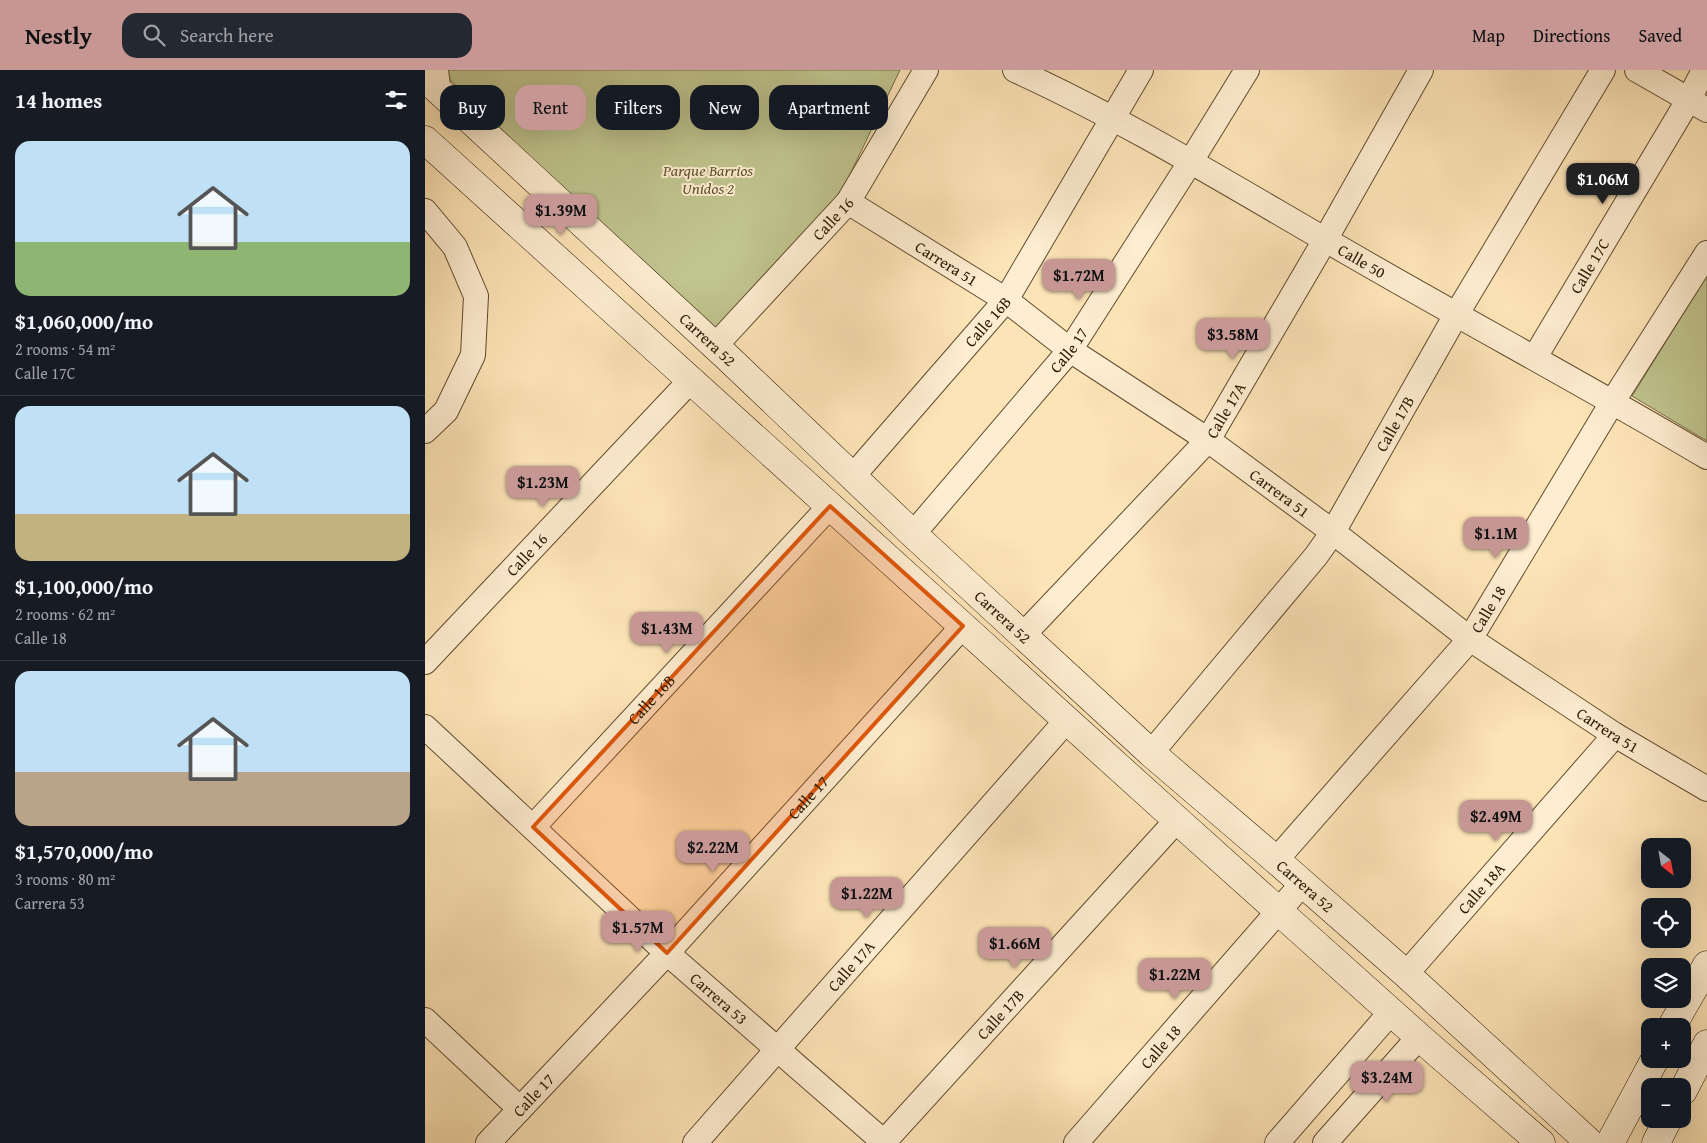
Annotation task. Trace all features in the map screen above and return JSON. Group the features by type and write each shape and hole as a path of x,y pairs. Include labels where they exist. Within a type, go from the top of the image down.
{"main road":[{"name":"Carrera 52","path":"425,78 440,92"},
{"name":"Carrera 52","path":"480,130 714,346 913,534 1024,634 1151,753 1406,974 1590,1143"},
{"path":"425,140 1177,820 1391,1012 1541,1143"},
{"path":"519,224 526,227 535,226 547,220 552,214 553,209 548,193"},
{"path":"1677,1018 1707,965"},
{"path":"1690,1078 1707,1044"},
{"path":"1610,1143 1650,1068"},
{"path":"1656,1143 1664,1128"}],"street":[{"name":"Calle 16","path":"714,346 848,202 926,70"},
{"name":"Calle 16B","path":"853,476 1005,300 1141,70"},
{"name":"Calle 17","path":"913,534 1070,350 1247,70"},
{"name":"Calle 17A","path":"1024,634 1208,440 1325,240 1421,70"},
{"name":"Calle 17B","path":"1151,753 1316,556 1333,532 1456,315 1603,70"},
{"path":"1637,70 1698,105"},
{"name":"Calle 17C","path":"1535,357 1698,105 1704,70"},
{"name":"Calle 50","path":"1020,71 1113,118 1191,161 1325,240 1456,315 1535,357 1707,457"},
{"name":"Carrera 51","path":"848,202 1005,300 1070,350 1208,440 1333,532 1470,639 1615,735 1707,789"},
{"path":"425,211 455,247 477,296 473,355 446,411 425,431"},
{"name":"Calle 18","path":"1276,860 1470,639 1613,402 1707,253"},
{"name":"Calle 16","path":"425,662 690,381"},
{"name":"Calle 16B","path":"533,828 830,506"},
{"name":"Calle 17","path":"487,1143 667,953 963,626"},
{"name":"Calle 17A","path":"695,1143 1067,720"},
{"name":"Carrera 53","path":"425,727 667,953 884,1143"},
{"name":"Calle 18A","path":"1406,974 1615,735"},
{"name":"Calle 17B","path":"884,1143 1177,820"},
{"name":"Calle 18","path":"1076,1143 1303,883"},
{"path":"1277,1143 1391,1012"},
{"path":"425,1020 520,1109"},
{"path":"1325,1143 1419,1036"}],"lane":[{"path":"442,70 444,85"}],"highlighted area":[{"path":"830,506 963,626 667,953 533,827"}],"green space":[{"name":"Parque Barrios Unidos 2","path":"440,70 900,70 888,95 888,85 769,85 769,130 871,130 843,189 716,338 502,130 505,130 505,85 455,85"},
{"path":"1707,276 1707,441 1632,396"}]}
